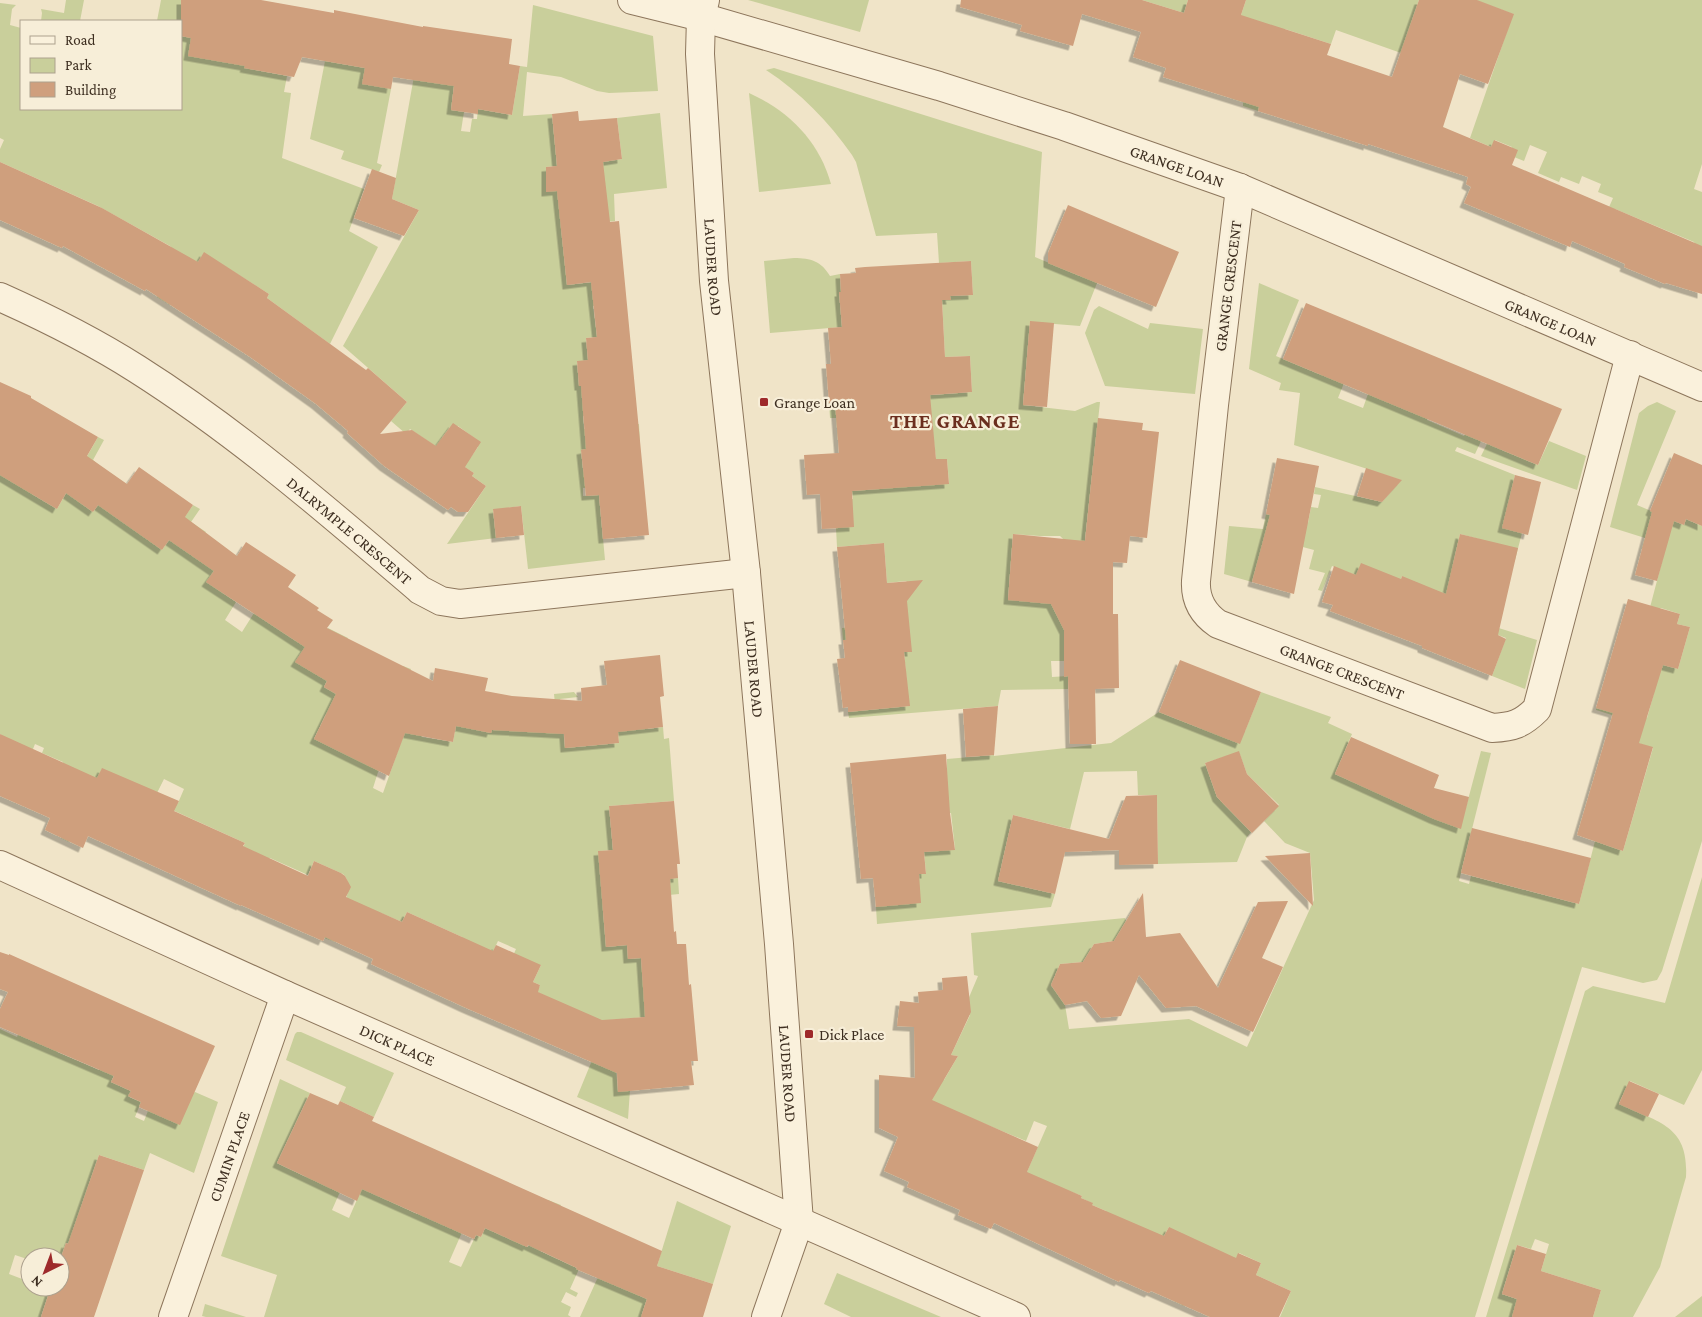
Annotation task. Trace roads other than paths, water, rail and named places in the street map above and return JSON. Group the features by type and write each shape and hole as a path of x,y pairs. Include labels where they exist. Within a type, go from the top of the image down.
{"street":[{"name":"GRANGE LOAN","path":"632,0 703,8 1055,123 1240,188 1702,387"},
{"name":"LAUDER ROAD","path":"703,8 700,54 714,281 746,573 779,944 799,1222 766,1317"},
{"name":"GRANGE CRESCENT","path":"1240,188 1214,405 1196,581 1196,591 1202,608 1218,624 1492,728 1510,727 1526,720 1537,709 1630,355"},
{"name":"DALRYMPLE CRESCENT","path":"0,297 50,319 158,382 285,476 420,590 441,602 460,604 746,573"},
{"name":"DICK PLACE","path":"0,865 285,995 1016,1317"},
{"name":"CUMIN PLACE","path":"173,1317 285,995"}],"place":[{"name":"Grange Loan","path":"764,402"},
{"name":"Dick Place","path":"809,1034"}],"district":[{"name":"THE GRANGE","path":"955,421"}]}
